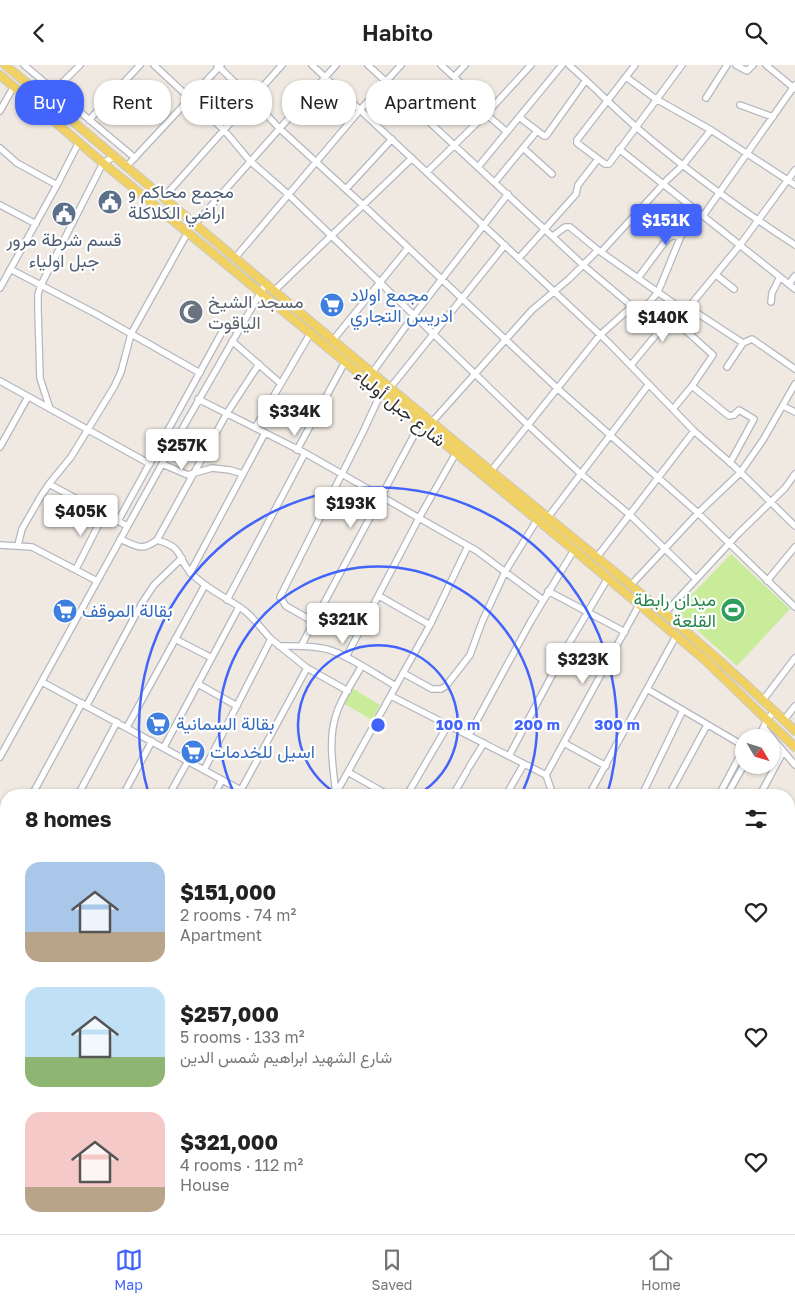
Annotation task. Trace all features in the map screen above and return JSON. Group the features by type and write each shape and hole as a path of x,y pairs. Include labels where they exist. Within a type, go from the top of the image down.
{"main road":[{"name":"شارع جبل أولياء","path":"5,65 23,80"},
{"name":"شارع جبل أولياء","path":"0,75 103,163 381,393 574,549 720,673 795,747"},
{"name":"شارع جبل أولياء","path":"77,125 390,388 665,613 795,731"}],"street":[{"path":"24,65 43,80"},
{"path":"65,80 80,65"},
{"path":"89,119 140,65"},
{"path":"154,65 181,91"},
{"path":"269,80 282,65"},
{"path":"312,65 554,291 631,365 694,431 794,523"},
{"path":"195,224 336,65"},
{"path":"368,65 383,80"},
{"path":"388,80 401,65"},
{"path":"442,65 457,80"},
{"path":"454,77 465,65"},
{"path":"495,104 530,65"},
{"path":"478,167 562,65"},
{"path":"569,65 635,127 720,193 795,245"},
{"path":"635,65 576,142 607,165 682,65"},
{"path":"706,98 727,65"},
{"path":"736,65 747,71 753,65"},
{"path":"703,216 746,153 795,87 766,65"},
{"path":"207,80 219,66 233,80"},
{"path":"626,77 656,99 711,131 795,185"},
{"path":"519,117 546,136 586,80"},
{"path":"0,111 14,86"},
{"path":"235,257 366,104"},
{"path":"740,105 773,117"},
{"path":"127,166 181,109"},
{"path":"84,115 135,158"},
{"path":"495,119 507,132"},
{"path":"272,120 557,388 698,513 795,607"},
{"path":"219,125 250,161 289,195 528,425 581,474 630,515 696,579"},
{"path":"164,197 228,125"},
{"path":"431,125 583,265 634,308"},
{"path":"427,172 475,125"},
{"path":"495,182 537,131"},
{"path":"432,422 532,310 600,251 683,165 711,131"},
{"path":"98,142 106,134"},
{"path":"346,189 392,139"},
{"path":"0,288 79,141"},
{"path":"0,148 17,163 57,185"},
{"path":"523,149 552,174"},
{"path":"619,149 795,289"},
{"path":"50,409 40,378 38,294 40,285 103,163 115,156"},
{"path":"275,290 412,158"},
{"path":"519,259 576,194 577,187 598,159"},
{"path":"688,308 740,245 795,170"},
{"path":"372,373 414,315 508,194"},
{"path":"0,205 36,224"},
{"path":"491,471 600,335 624,314 649,303 658,292 681,235 694,210"},
{"path":"553,236 565,227 570,227 600,251 679,307 688,308 743,343"},
{"path":"18,545 22,529 49,484 72,457 118,379 131,334 188,233"},
{"path":"638,277 667,239 672,236 681,235"},
{"path":"390,388 505,245"},
{"path":"333,340 408,248"},
{"path":"10,269 98,315 200,373"},
{"path":"716,275 734,289"},
{"path":"789,284 795,276"},
{"path":"771,302 772,293 780,277"},
{"path":"0,757 198,399 266,283"},
{"path":"631,365 679,307"},
{"path":"671,317 713,355 692,386 673,409"},
{"path":"118,521 224,329 239,329"},
{"path":"255,428 310,333"},
{"path":"727,367 743,343 753,340 795,369"},
{"path":"232,341 280,383"},
{"path":"297,450 345,362"},
{"path":"120,539 141,547 146,547 157,540 227,413 259,364"},
{"path":"0,381 150,464"},
{"path":"631,585 698,513 740,473 752,457 795,384"},
{"path":"548,516 649,385"},
{"path":"692,386 729,416 734,415 739,410 754,419 730,463"},
{"path":"314,622 286,606 280,597 381,393"},
{"path":"0,447 28,397"},
{"path":"198,399 305,453 381,495 468,546 543,600"},
{"path":"783,406 795,412"},
{"path":"301,646 420,424"},
{"path":"597,557 694,431"},
{"path":"190,573 265,433"},
{"path":"162,442 171,448"},
{"path":"227,600 305,453"},
{"path":"346,657 419,518 456,453"},
{"path":"162,464 184,475 192,475 206,468 230,470 243,475"},
{"path":"665,613 728,543 771,502 795,474"},
{"path":"49,484 127,526"},
{"path":"76,569 104,514"},
{"path":"403,673 432,689 441,689 446,686 470,655 482,622 505,573 537,520"},
{"path":"157,540 174,546 190,573 239,607 279,646 307,668 348,691"},
{"path":"0,545 32,547 97,581"},
{"path":"339,789 430,625 468,546"},
{"path":"767,581 795,547"},
{"path":"469,735 548,591 574,549"},
{"path":"35,789 142,603 154,585 182,558"},
{"path":"508,756 587,613 608,579"},
{"path":"127,727 205,585"},
{"path":"548,591 625,632"},
{"path":"379,596 430,625"},
{"path":"546,775 639,605"},
{"path":"164,747 239,607"},
{"path":"593,789 676,636"},
{"path":"175,639 212,658"},
{"path":"204,770 271,639"},
{"path":"279,646 328,649 346,657 396,686"},
{"path":"763,700 795,658"},
{"path":"335,789 333,768 334,727 338,708 361,667"},
{"path":"242,789 307,668"},
{"path":"42,681 239,789"},
{"path":"198,684 237,706"},
{"path":"647,689 735,742"},
{"path":"391,696 546,775 551,789"},
{"path":"784,720 795,706"},
{"path":"645,789 684,711"},
{"path":"775,711 767,719 764,728 795,765"},
{"path":"81,789 117,722"},
{"path":"411,789 448,725"},
{"path":"671,789 707,725"},
{"path":"126,789 152,741"},
{"path":"457,789 484,743"},
{"path":"564,743 606,766"},
{"path":"763,789 783,752"},
{"path":"172,789 188,761"},
{"path":"509,789 524,764"},
{"path":"722,789 735,764"},
{"path":"348,772 378,789"},
{"path":"730,789 739,774"},
{"path":"217,789 222,780"}],"green space":[{"name":"ميدان رابطة القلعة","path":"731,554 790,609 737,666 676,611"},
{"path":"352,688 380,705 372,720 343,703"}],"place":[{"name":"مجمع محاكم و اراضي الكلاكلة","path":"110,202"},
{"name":"قسم شرطة مرور جبل اولياء","path":"64,214"},
{"name":"مجمع اولاد ادريس التجاري","path":"332,305"},
{"name":"مسجد الشيخ الياقوت","path":"191,312"},
{"name":"ميدان رابطة القلعة","path":"733,610"},
{"name":"بقالة الموقف","path":"65,611"},
{"name":"بقالة السمانية","path":"158,724"},
{"name":"اسيل للخدمات","path":"193,752"}]}
